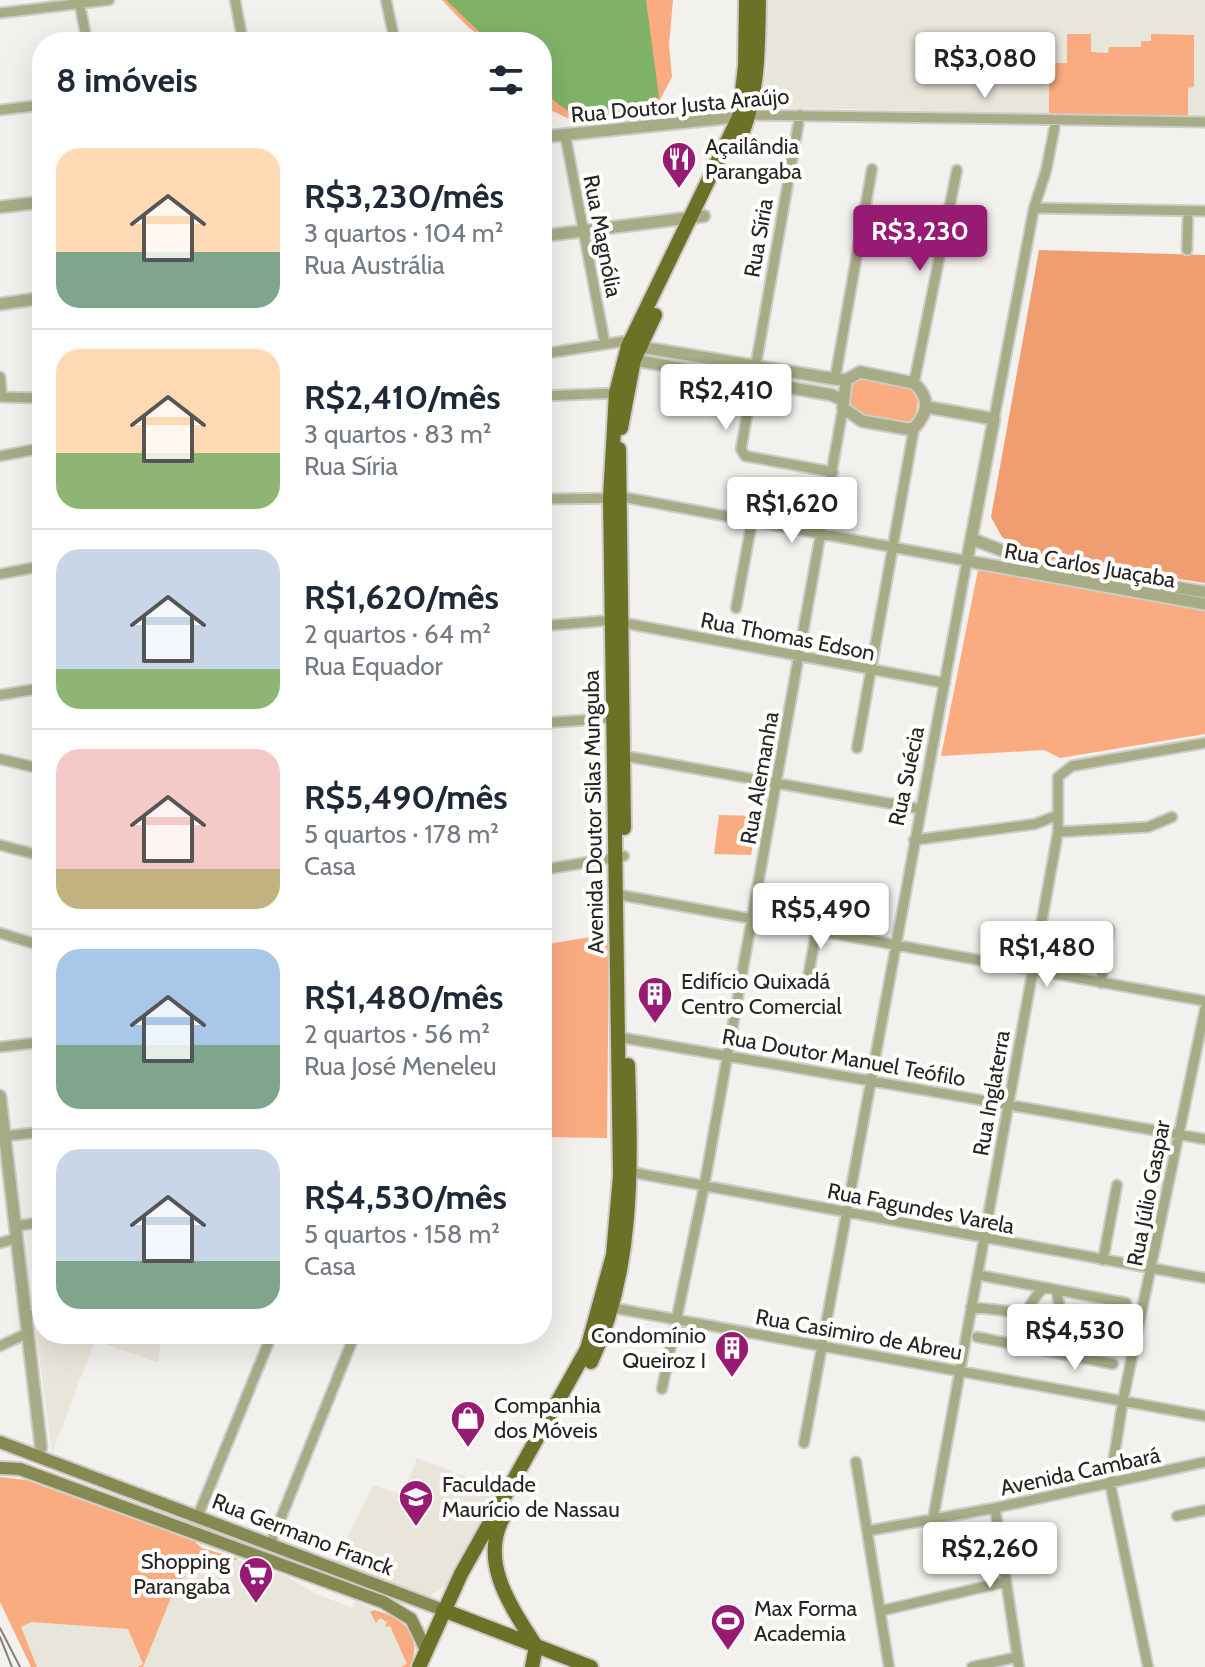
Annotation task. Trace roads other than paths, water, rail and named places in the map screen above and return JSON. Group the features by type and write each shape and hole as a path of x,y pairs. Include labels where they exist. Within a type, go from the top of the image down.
{"main road":[{"name":"Avenida Doutor Silas Munguba","path":"745,116 746,0"},
{"name":"Avenida Doutor Silas Munguba","path":"619,857 625,756 618,622 616,393 745,116 757,70 759,0"},
{"name":"Avenida Doutor Silas Munguba","path":"615,498 619,441 635,349"},
{"name":"Avenida Doutor Silas Munguba","path":"419,1667 443,1610 570,1384 606,1306 620,1190 622,1038 614,718 618,622"},
{"name":"Avenida Doutor Silas Munguba","path":"536,1646 504,1594 495,1563 496,1530 579,1388 625,1242 630,1172 622,1038"},
{"name":"Rua Germano Franck","path":"0,1442 591,1667"},
{"path":"0,1461 38,1456"},
{"name":"Rua Germano Franck","path":"0,1468 20,1469 383,1602 411,1619 426,1650"},
{"path":"532,1667 536,1646"}],"street":[{"path":"0,13 109,0"},
{"path":"235,0 241,32"},
{"path":"386,0 393,32"},
{"path":"79,2 85,32"},
{"path":"0,110 32,106"},
{"name":"Rua Síria","path":"800,115 741,449 745,456 833,472"},
{"name":"Rua Doutor Justa Araújo","path":"552,136 745,116 1205,122"},
{"name":"Rua Suécia","path":"804,1443 1034,208 1046,171 1056,120"},
{"name":"Rua Magnólia","path":"565,134 605,344"},
{"path":"842,404 841,380 872,169"},
{"path":"914,383 957,170"},
{"path":"0,207 32,203"},
{"path":"1034,208 1205,211"},
{"path":"1187,250 1188,211"},
{"path":"552,235 699,217"},
{"path":"0,304 32,299"},
{"path":"552,352 605,344 635,349 674,360 754,374 832,395 862,421 914,428"},
{"path":"754,374 841,380 860,372 914,383 923,393 927,407 914,428 896,547 857,748"},
{"path":"0,377 1,397 32,398"},
{"path":"552,396 616,393"},
{"name":"Rua Alemanha","path":"662,1389 704,1187 753,921 833,472 842,404"},
{"path":"927,407 994,419"},
{"path":"0,456 32,450"},
{"path":"552,499 615,498 967,561"},
{"path":"736,608 752,521"},
{"name":"Rua Carlos Juaçaba","path":"972,539 1037,564 1205,592"},
{"path":"996,568 988,563 986,557 992,550 998,550"},
{"name":"Rua Carlos Juaçaba","path":"967,561 1205,604"},
{"path":"0,574 32,568"},
{"name":"Rua Thomas Edson","path":"552,625 618,622 945,683"},
{"path":"0,695 32,690"},
{"path":"552,722 614,718"},
{"name":"Rua Inglaterra","path":"933,1519 1058,832 1056,784 1067,768 1205,743"},
{"path":"625,756 921,809"},
{"path":"0,759 32,767"},
{"path":"914,840 1035,824 1058,815"},
{"path":"1058,832 1148,827 1172,817"},
{"path":"0,845 32,853"},
{"path":"552,868 619,857"},
{"path":"620,895 816,933 1205,1001"},
{"path":"1101,983 1109,929"},
{"path":"0,933 32,943"},
{"path":"807,983 816,933"},
{"name":"Rua Júlio Gaspar","path":"1148,1667 1110,1483 1123,1400 1205,1009"},
{"name":"Rua Doutor Manuel Teófilo","path":"622,1038 870,1078 1205,1139"},
{"path":"0,1047 32,1043"},
{"path":"0,1096 41,1447 38,1456"},
{"path":"5,1136 32,1133"},
{"name":"Rua Fagundes Varela","path":"630,1172 1205,1278"},
{"path":"1103,1260 1117,1185"},
{"path":"0,1243 32,1226"},
{"path":"984,1276 1126,1303"},
{"path":"1034,1347 1023,1323 1024,1313 1043,1288"},
{"path":"1045,1349 1063,1321 1056,1290"},
{"name":"Rua Casimiro de Abreu","path":"606,1306 1205,1416"},
{"path":"971,1307 1024,1313"},
{"path":"27,1316 32,1315"},
{"path":"0,1346 28,1333"},
{"path":"977,1337 1113,1364"},
{"path":"197,1518 268,1344"},
{"path":"270,1545 351,1344"},
{"path":"856,1462 889,1667"},
{"name":"Avenida Cambará","path":"867,1531 995,1508 1205,1462"},
{"path":"972,1667 1018,1662 995,1508"},
{"path":"1177,1516 1205,1510"},
{"path":"880,1611 1005,1582"}],"tram line":[{"path":"0,1628 20,1667"}],"railway":[{"path":"0,1637 12,1667"}],"place":[{"name":"Açailândia Parangaba","path":"679,190"},
{"name":"Edifício Quixadá Centro Comercial","path":"655,1025"},
{"name":"Condomínio Queiroz I","path":"732,1379"},
{"name":"Companhia dos Móveis","path":"468,1449"},
{"name":"Faculdade Maurício de Nassau","path":"416,1528"},
{"name":"Shopping Parangaba","path":"256,1605"},
{"name":"Max Forma Academia","path":"728,1652"}]}
